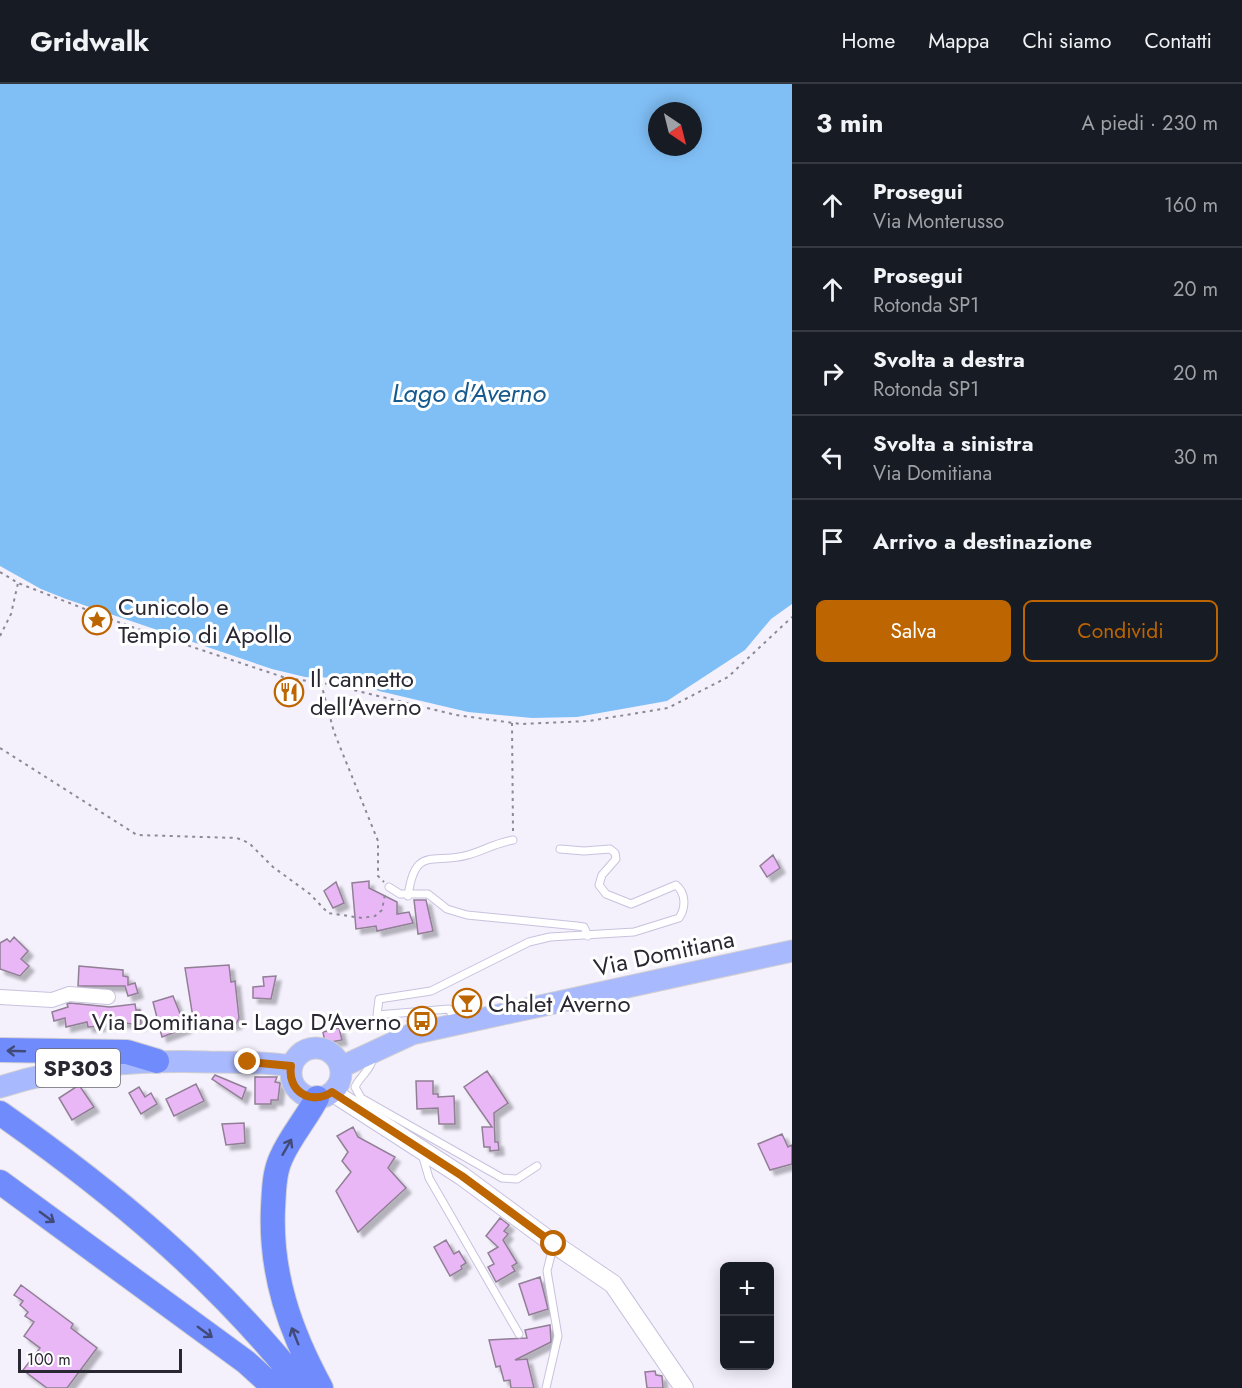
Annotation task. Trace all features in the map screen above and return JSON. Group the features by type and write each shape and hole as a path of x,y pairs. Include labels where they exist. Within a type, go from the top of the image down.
{"highway":[{"path":"0,1050 127,1052 157,1061"},
{"path":"321,1388 297,1342 283,1303 275,1259 273,1216 274,1184 281,1158 325,1095"},
{"path":"4,1124 167,1263 242,1337 284,1388"},
{"path":"4,1124 111,1194 195,1267 241,1315 303,1388"},
{"path":"0,1182 246,1362 268,1382 284,1388"}],"main road":[{"name":"Via Domitiana","path":"341,1067 412,1034 792,951"},
{"path":"316,1047 329,1051 341,1067 340,1081 325,1095 303,1095 294,1086 291,1066 304,1050 316,1047"},
{"name":"SP303","path":"0,1087 83,1067 157,1061 269,1063 291,1066"}],"street":[{"path":"0,997 52,1000 69,994 108,997"},
{"path":"325,1095 420,1149 462,1176 613,1284 684,1388"}],"lane":[{"path":"408,896 415,867 420,861 428,858 468,855 492,844 513,840"},
{"path":"456,1024 449,1009 377,1015 379,999 431,991 529,942 550,937 634,932 679,918 685,906 681,888 671,885 631,904 606,894 599,885 602,875 616,859 615,853 610,849 584,851 560,849"},
{"path":"389,887 408,896 428,894 447,909 467,915 584,927 588,936"},
{"path":"371,1053 373,1060 355,1087 361,1098 502,1178 517,1179 537,1166"},
{"path":"420,1149 429,1178 519,1334"},
{"path":"546,1388 558,1336 547,1271 554,1244"}],"path":[{"path":"0,572 18,583 165,639 286,678 321,683 456,715 512,723 589,721 668,708 728,677 792,617"},
{"path":"0,636 11,614 18,583"},
{"path":"0,748 137,835 237,838 249,843 273,867 310,894 328,913 362,918 375,916 382,910 383,896 389,887 378,876 378,841 334,732 321,683"},
{"path":"512,723 513,840"}],"water":[{"name":"Lago d'Averno","path":"0,84 792,84 792,604 771,619 745,650 667,701 577,717 532,718 468,712 379,691 348,678 305,677 272,669 41,589 0,566"}],"building":[{"path":"773,855 780,868 767,877 760,866"},
{"path":"369,881 369,888 397,902 397,914 409,912 413,923 377,931 376,926 356,929 352,883"},
{"path":"336,882 344,903 333,908 324,891"},
{"path":"414,900 426,900 433,931 418,934"},
{"path":"14,937 28,951 21,959 29,966 20,976 0,969 0,943 7,939 10,942"},
{"path":"229,965 231,982 235,981 239,1018 236,1024 228,1025 224,1020 194,1024 185,968"},
{"path":"79,966 123,970 123,976 128,977 128,985 135,983 138,993 128,996 125,986 78,986"},
{"path":"276,976 271,999 253,998 253,987 264,986 263,977"},
{"path":"173,996 186,1028 162,1037 153,1002"},
{"path":"67,1004 110,1007 135,1004 136,1010 140,1010 141,1025 99,1020 101,1026 88,1027 87,1022 66,1027 65,1018 54,1021 52,1012 68,1007"},
{"path":"339,1028 342,1040 325,1043 323,1032"},
{"path":"487,1071 508,1103 494,1113 495,1142 498,1142 499,1150 490,1151 490,1147 484,1147 482,1127 492,1127 464,1087"},
{"path":"215,1075 246,1088 242,1099 212,1079"},
{"path":"255,1077 277,1077 275,1082 280,1083 278,1100 271,1100 271,1104 255,1104"},
{"path":"416,1081 433,1081 433,1094 438,1094 438,1097 454,1096 455,1124 439,1124 438,1108 417,1109"},
{"path":"196,1084 204,1101 174,1116 166,1099"},
{"path":"79,1085 94,1107 72,1120 59,1098"},
{"path":"139,1087 145,1097 151,1093 157,1104 141,1114 129,1093"},
{"path":"244,1123 245,1143 226,1145 222,1124"},
{"path":"353,1127 358,1137 395,1157 388,1168 406,1188 358,1232 336,1191 351,1172 342,1161 348,1152 337,1136"},
{"path":"782,1134 788,1147 792,1145 792,1164 770,1170 758,1144"},
{"path":"500,1218 509,1225 504,1231 508,1234 503,1240 517,1263 512,1266 515,1271 496,1282 488,1267 494,1264 488,1253 498,1247 486,1236"},
{"path":"446,1240 454,1254 459,1251 466,1263 461,1266 462,1269 450,1276 434,1247"},
{"path":"540,1277 548,1309 529,1315 519,1284"},
{"path":"21,1285 73,1324 71,1328 97,1348 67,1388 47,1388 23,1370 40,1348 24,1336 34,1322 25,1316 28,1312 20,1305 23,1301 14,1295"},
{"path":"550,1325 551,1342 515,1360 527,1359 534,1388 511,1388 510,1380 504,1381 500,1366 496,1367 489,1340 527,1338 525,1330"},
{"path":"655,1371 656,1375 662,1376 663,1388 647,1388 645,1372"}],"place":[{"name":"Cunicolo e Tempio di Apollo","path":"97,620"},
{"name":"Il cannetto dell'Averno","path":"289,692"},
{"name":"Chalet Averno","path":"467,1003"},
{"name":"Via Domitiana - Lago D'Averno","path":"422,1021"}],"route":[{"path":"248,1062 291,1066 291,1079 303,1095 310,1098 322,1098 332,1092 462,1176 554,1244"}]}
